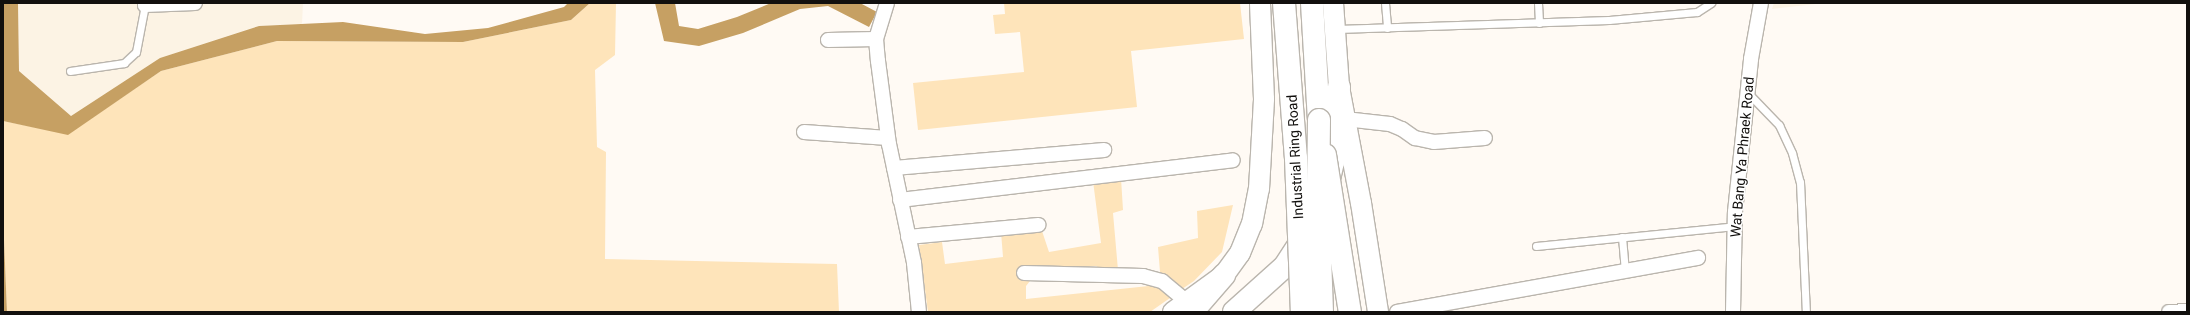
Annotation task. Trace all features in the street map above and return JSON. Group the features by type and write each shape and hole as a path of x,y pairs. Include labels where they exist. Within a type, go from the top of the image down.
{"main road":[{"name":"Industrial Ring Road","path":"1284,3 1296,158 1302,312"},
{"name":"Industrial Ring Road","path":"1312,3 1320,120"},
{"path":"1234,312 1285,266 1304,238 1315,217 1327,189 1333,162 1339,87"},
{"path":"1320,120 1318,198 1322,312"},
{"path":"1320,120 1350,312"},
{"path":"1184,309 1224,275"}],"street":[{"path":"145,4 194,3"},
{"path":"886,3 876,39 888,138 914,263 919,312"},
{"path":"1224,275 1240,253 1252,224 1259,189 1264,99 1260,3"},
{"path":"1333,3 1339,87 1361,203 1378,312"},
{"name":"Wat Bang Ya Phraek Road","path":"1733,312 1735,226 1751,59 1761,3"},
{"path":"828,40 876,39"},
{"path":"1345,119 1390,124 1402,128 1415,138 1434,142 1485,138"},
{"path":"804,132 888,138"},
{"path":"894,168 1104,150"},
{"path":"900,200 1233,160"},
{"path":"908,237 1038,225"},
{"path":"1397,312 1698,258"},
{"path":"1024,273 1143,276 1162,281 1184,309"},
{"path":"2169,312 2187,311"}],"lane":[{"path":"1385,3 1387,28"},
{"path":"1538,3 1539,22"},
{"path":"1335,30 1609,20 1697,12 1711,3"},
{"path":"70,71 124,63 136,52 145,4"},
{"path":"1748,92 1779,125 1792,153 1800,182 1806,312"},
{"path":"1536,246 1735,226"},
{"path":"1622,237 1625,271"}],"shaded area":[{"path":"3,3 18,3 19,71 71,116 160,58 259,26 343,22 425,34 488,28 564,7 568,3 590,3 571,20 463,42 277,41 161,71 68,135 3,121"},
{"path":"18,3 303,3 302,24 258,26 160,58 71,116 19,71"},
{"path":"590,3 616,3 615,55 595,70 597,147 606,152 605,259 837,264 839,312 7,312 3,215 3,121 68,134 161,71 277,41 463,42 571,20"},
{"path":"655,3 675,3 679,26 698,29 737,17 771,3 860,3 877,12 869,27 828,6 800,9 743,33 699,46 664,41"},
{"path":"1004,3 1240,3 1244,39 1131,51 1137,107 918,130 913,83 1024,72 1020,32 995,34 993,15 1005,14"},
{"path":"1774,3 1825,3 1772,9"},
{"path":"1121,178 1123,210 1113,213 1118,270 1110,274 1096,266 1038,271 1026,286 1026,299 1158,285 1170,298 1150,312 928,312 919,245 942,242 945,264 1003,257 1001,232 1041,228 1049,252 1101,243 1093,181"},
{"path":"1233,205 1222,252 1194,281 1182,289 1160,272 1158,247 1198,238 1197,211"},
{"path":"3,215 7,312 3,312"}]}
